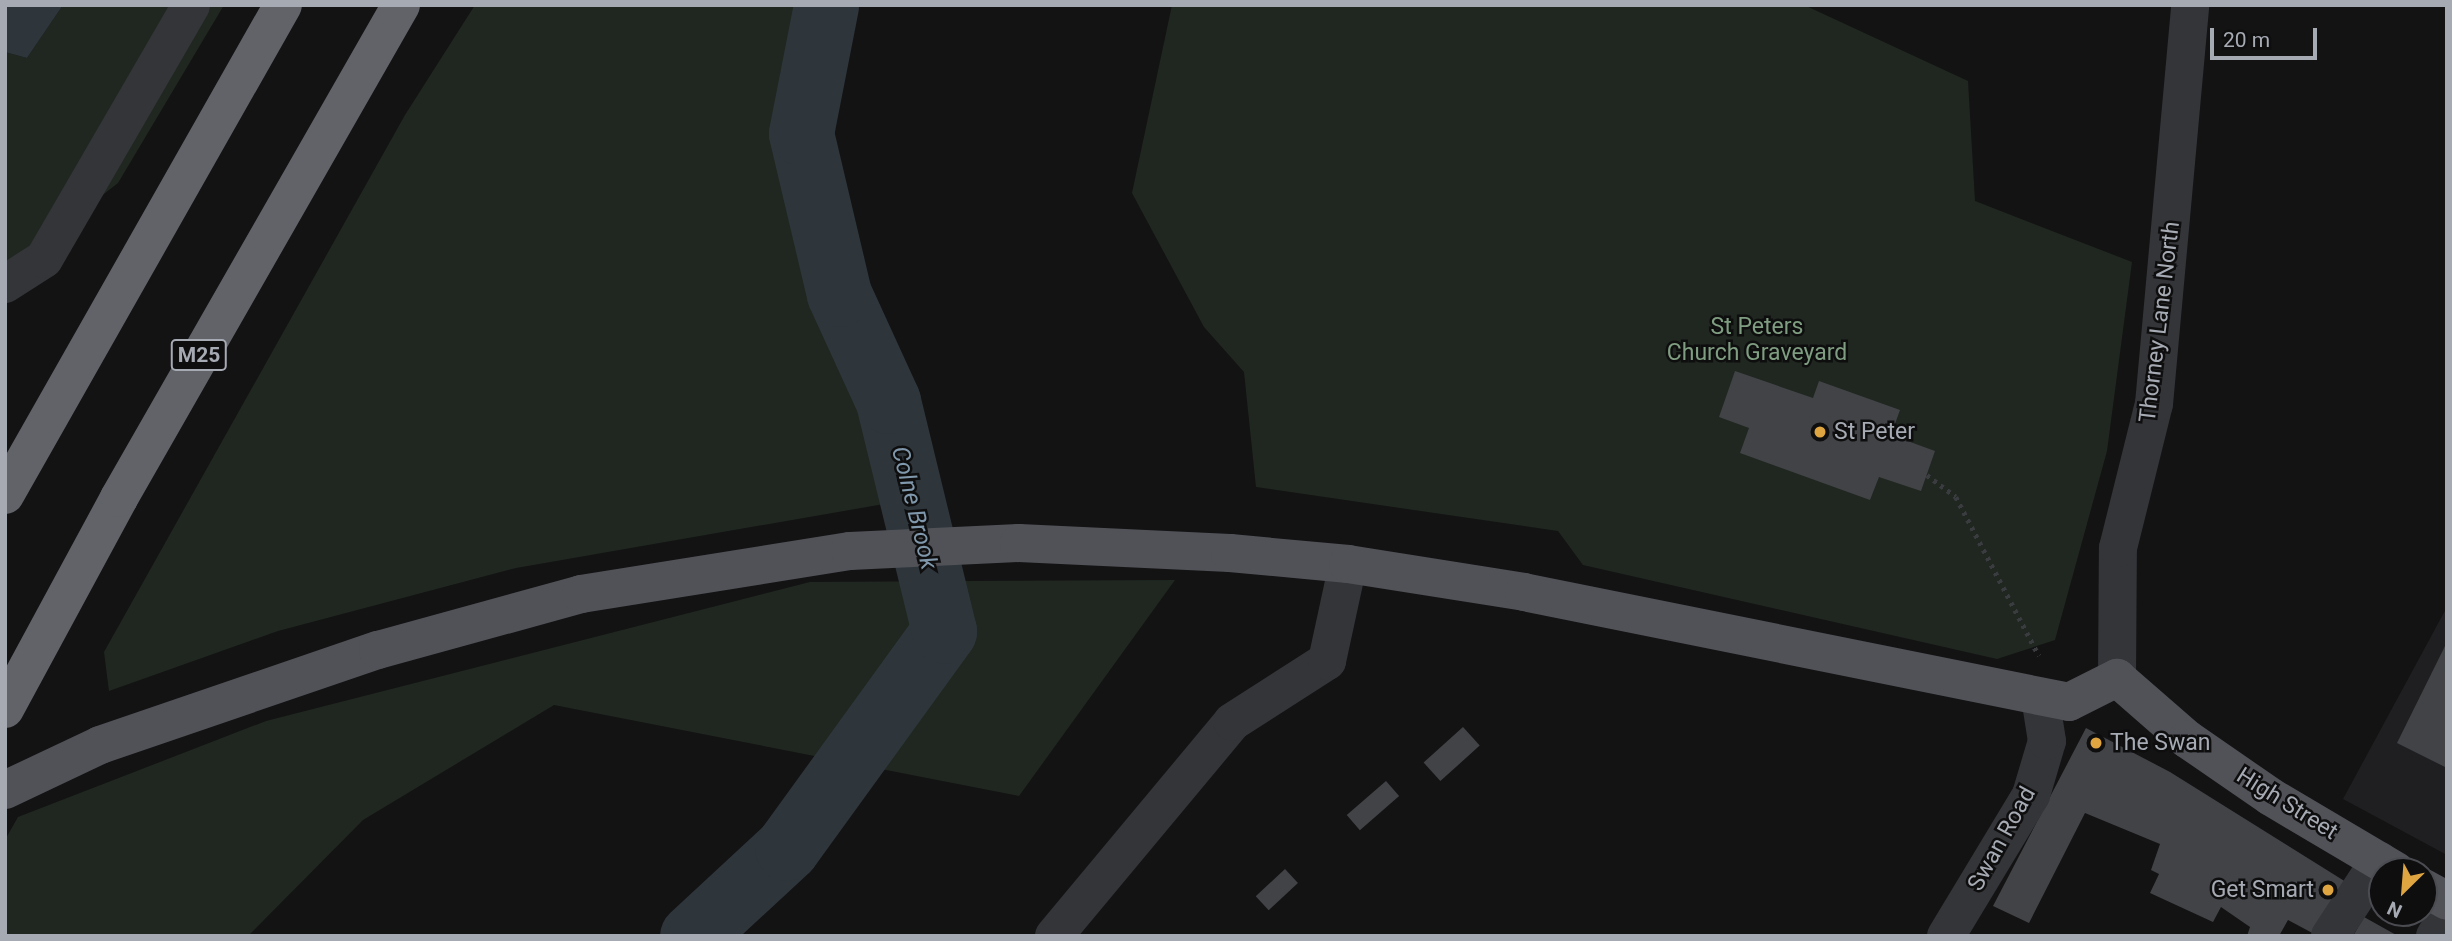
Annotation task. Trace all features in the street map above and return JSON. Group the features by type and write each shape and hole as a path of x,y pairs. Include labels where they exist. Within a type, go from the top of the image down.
{"highway":[{"path":"5,495 283,5"},
{"name":"M25","path":"5,709 118,498 401,5"}],"main road":[{"path":"5,790 100,745 378,650 581,594 850,551 1019,543 1348,564 1524,592 2055,700 2117,678"},
{"name":"High Street","path":"2117,678 2187,738 2271,797 2372,857"}],"street":[{"path":"5,284 44,259 191,5"},
{"name":"Thorney Lane North","path":"2117,678 2118,548 2154,404 2190,5"},
{"path":"1054,936 1232,722 1327,661 1348,564"},
{"name":"Swan Road","path":"1946,936 2031,795 2047,741 2055,700"},
{"path":"2330,936 2368,889"},
{"path":"2435,936 2447,918"}],"path":[{"path":"1927,475 1956,497 2034,650 2055,700"}],"shaded area":[{"path":"5,5 63,5 27,58 5,52"},
{"path":"2447,607 2447,855 2343,799"}],"green space":[{"path":"63,5 224,5 118,183 5,271 5,52 27,58"},
{"path":"475,5 802,5 780,74 795,234 873,406 884,504 516,568 278,631 109,691 104,652 405,115"},
{"name":"St Peters Church Graveyard","path":"1172,5 1804,5 1968,81 1975,201 2132,262 2107,451 2055,640 1997,659 1583,565 1558,531 1256,487 1244,372 1204,327 1132,193"},
{"path":"1175,580 1019,796 554,705 363,820 248,936 5,936 5,840 18,817 266,721 810,582"}],"building":[{"name":"St Peter","path":"1735,371 1813,398 1819,381 1900,410 1891,435 1935,451 1921,491 1879,477 1870,500 1740,453 1749,428 1719,417"},
{"path":"2447,642 2447,768 2397,743"},
{"path":"1463,727 1480,746 1440,781 1424,762"},
{"path":"2086,728 2170,772 2354,887 2318,936 2288,920 2279,936 2247,936 2250,927 2221,907 2213,922 2150,893 2159,874 2151,870 2160,844 2085,813 2029,923 1993,906"},
{"path":"1386,781 1399,796 1360,830 1347,815"},
{"path":"1285,869 1298,883 1269,910 1256,896"},
{"path":"2364,917 2368,919 2368,927 2382,927 2398,936 2353,936"}],"waterway":[{"name":"Colne Brook","path":"692,936 787,848 944,631 888,401 839,294 801,133 826,5"}],"place":[{"name":"St Peter","path":"1820,432"},
{"name":"The Swan","path":"2096,743"},
{"name":"Get Smart","path":"2328,890"}]}
